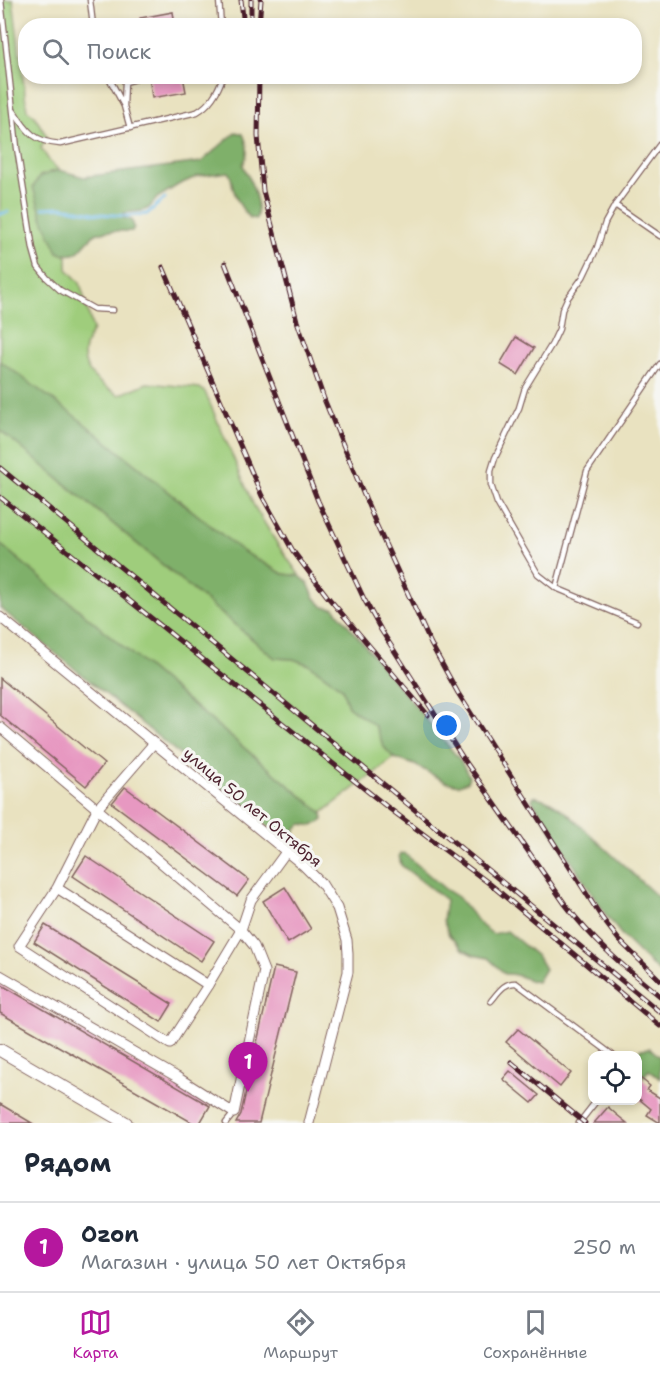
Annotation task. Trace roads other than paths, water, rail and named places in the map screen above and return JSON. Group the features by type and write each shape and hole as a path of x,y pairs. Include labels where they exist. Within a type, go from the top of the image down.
{"street":[{"name":"улица 50 лет Октября","path":"0,617 304,866 329,894 342,922 348,954 348,972 309,1123"},
{"path":"0,727 241,930 254,946 264,971 234,1113 177,1077 0,975"},
{"path":"154,743 97,809 57,888 19,946 170,1044 241,930 251,900 286,852"},
{"path":"57,888 208,985"},
{"path":"0,1050 126,1123"}],"lane":[{"path":"1,0 28,223 38,267 60,290 94,309 113,310"},
{"path":"90,0 92,18"},
{"path":"219,0 220,18"},
{"path":"112,84 124,106 130,128"},
{"path":"124,106 125,84"},
{"path":"13,109 28,132 38,140 60,144 197,112 216,95 220,84"},
{"path":"637,622 556,588 538,574 496,503 491,485 491,471 519,408 525,388 552,344 559,329 562,310 583,277 597,248 605,223 615,205 660,144"},
{"path":"615,205 660,236"},
{"path":"556,588 587,471 660,364"},
{"path":"491,1002 503,986 510,982 516,983 607,1051"},
{"path":"579,1123 594,1105"},
{"path":"226,1123 234,1113"}],"waterway":[{"path":"43,208 62,207 99,214 127,216 147,214 165,198"},
{"path":"0,214 8,212"}],"railway":[{"path":"241,0 243,18"},
{"path":"251,0 251,18"},
{"path":"260,18 261,0"},
{"path":"259,84 258,136 263,191 297,321 324,399 376,524 431,644 458,693 602,918 619,940 660,980"},
{"path":"225,263 318,501 381,630 463,758 565,904 586,930 660,996"},
{"path":"163,267 262,496 293,551 327,596 428,715"},
{"path":"0,468 660,1012"},
{"path":"0,497 386,806 490,884 660,1026"},
{"path":"511,1062 585,1123"}],"place":[{"name":"Ozon","path":"248,1092"}]}
